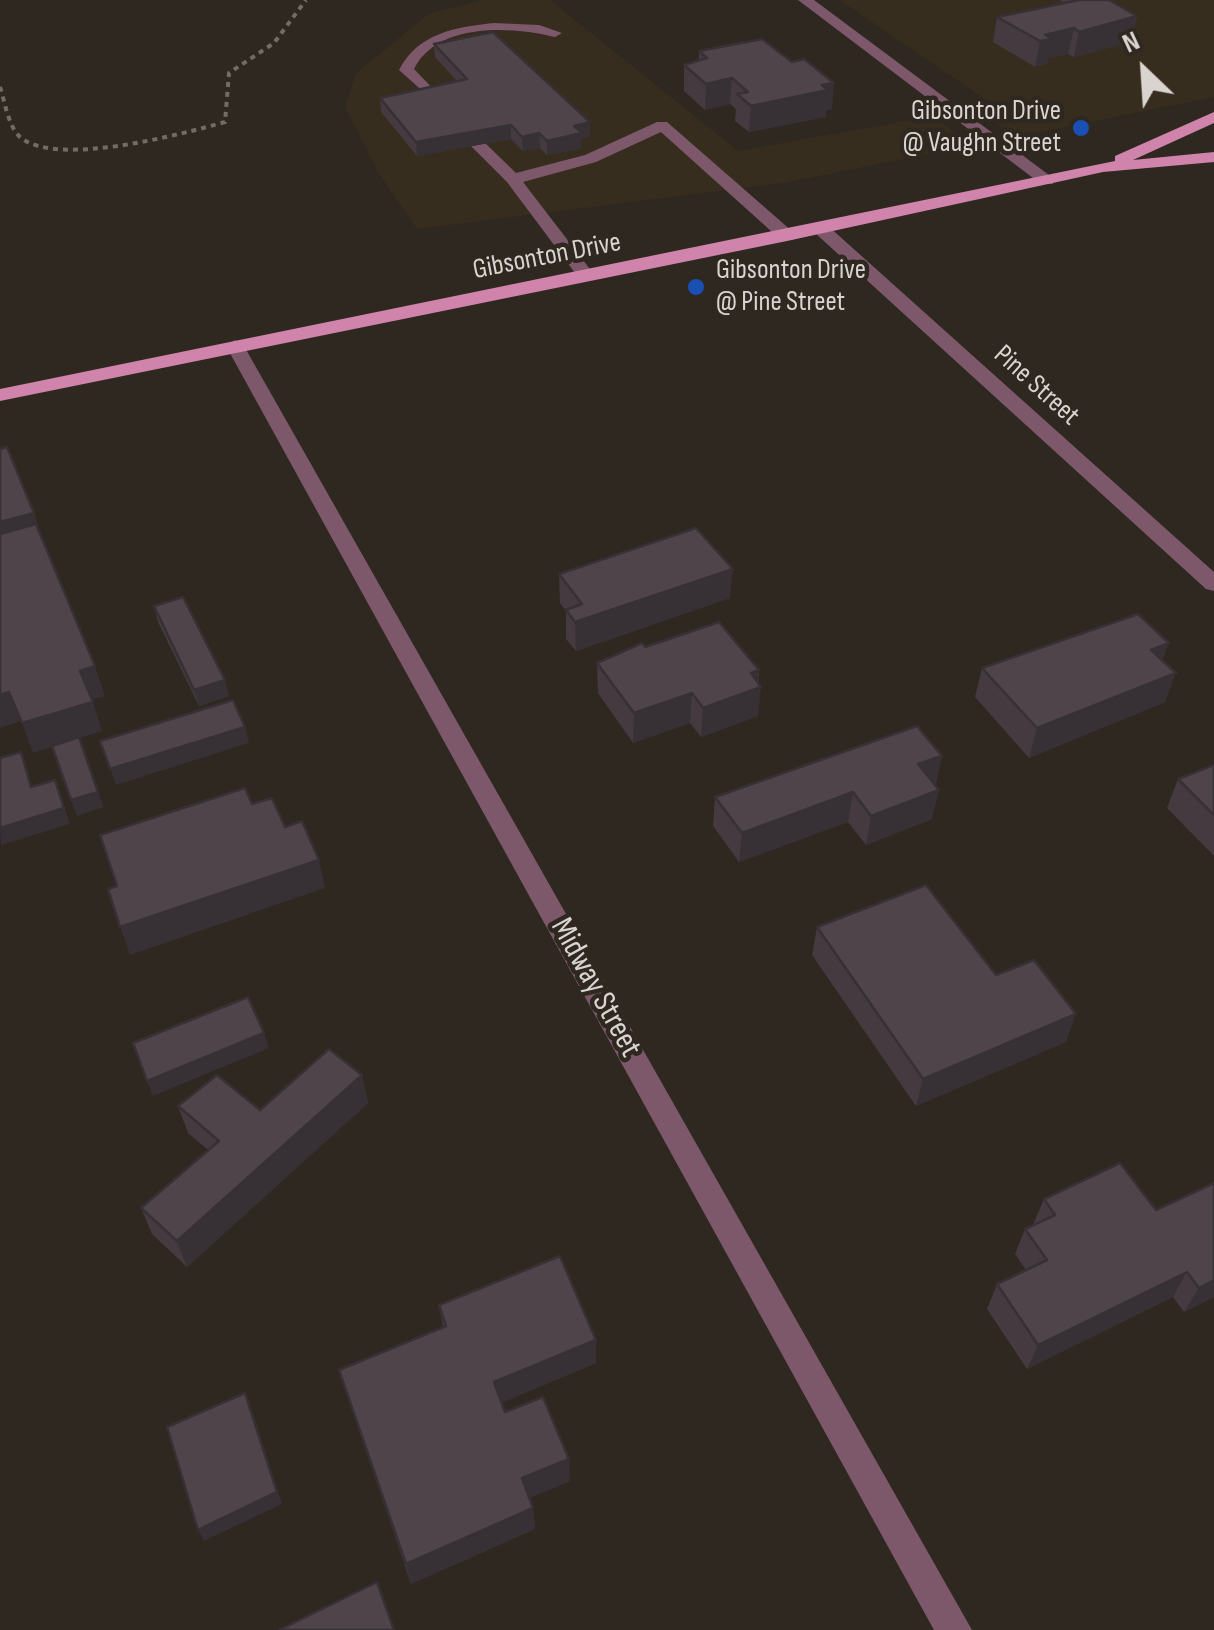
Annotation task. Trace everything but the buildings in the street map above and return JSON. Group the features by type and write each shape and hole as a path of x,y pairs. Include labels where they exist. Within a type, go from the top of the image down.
{"main road":[{"name":"Gibsonton Drive","path":"1103,167 1214,117"},
{"name":"Gibsonton Drive","path":"0,395 787,236 1103,167 1214,157"}],"street":[{"path":"805,0 1047,181"},
{"path":"436,99 406,70 409,56 420,45 496,26 524,25 555,33"},
{"path":"513,179 628,144 662,125 787,236"},
{"path":"479,146 513,179 587,277"},
{"name":"Pine Street","path":"820,229 1214,584"},
{"name":"Midway Street","path":"236,346 954,1630"}],"path":[{"path":"0,86 18,136 36,148 89,147 192,132 225,122 229,73 274,44 306,0"}],"shaded area":[{"path":"484,0 550,0 738,151 933,116 972,145 784,183 417,229 378,172 345,107 356,73 430,13"},
{"path":"840,0 1214,0 1214,97 1015,137 976,108 992,104"}],"place":[{"name":"Gibsonton Drive @ Vaughn Street","path":"1081,128"},
{"name":"Gibsonton Drive @ Pine Street","path":"696,287"}]}
